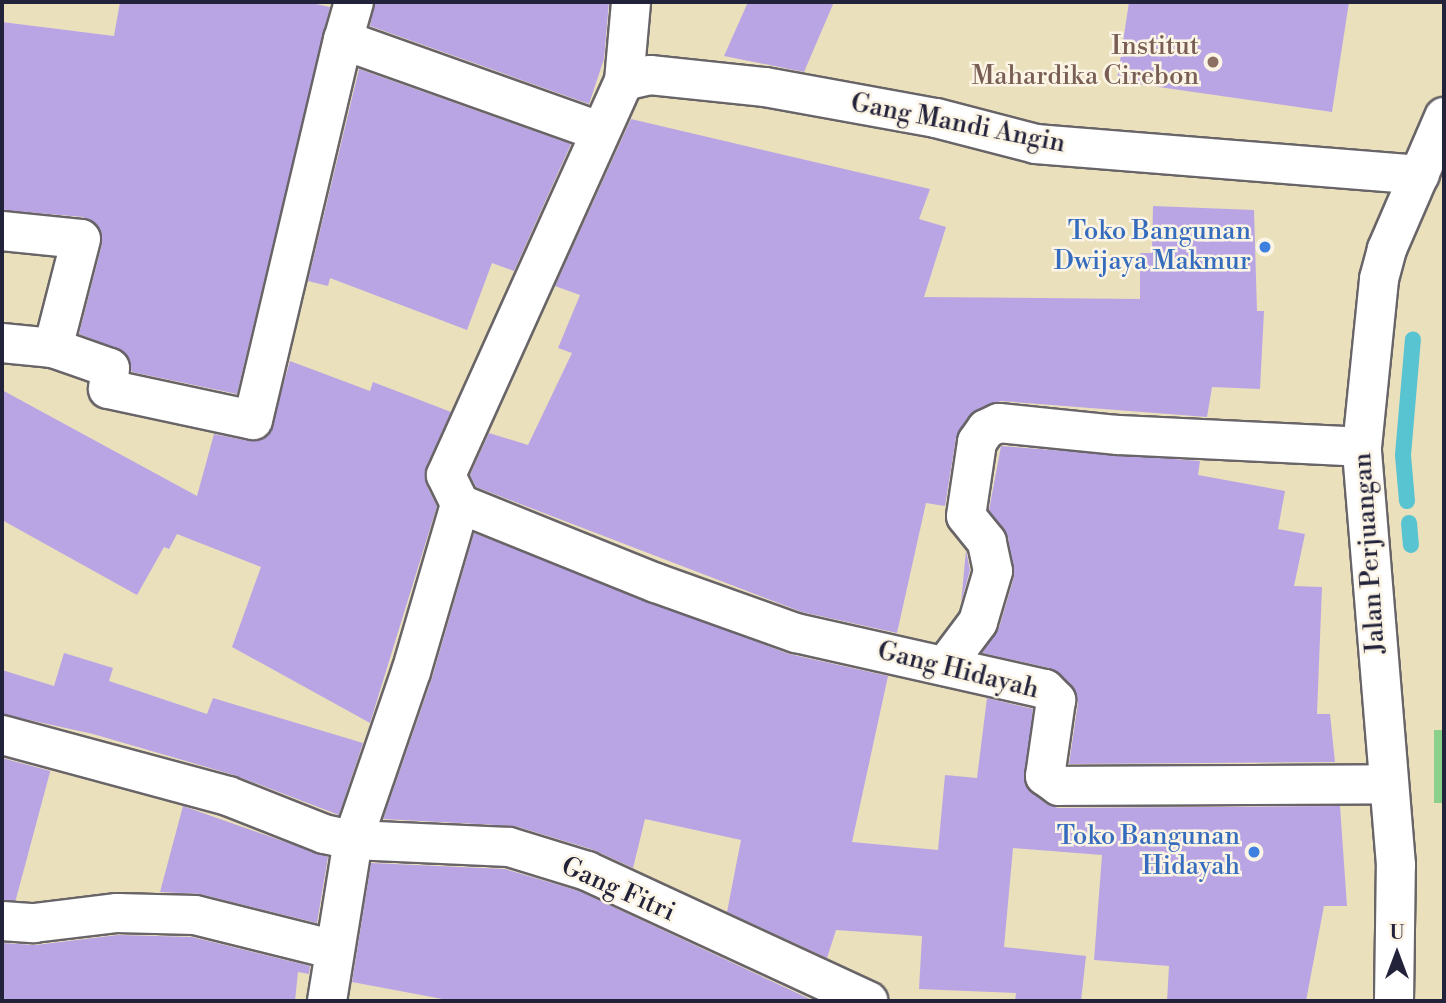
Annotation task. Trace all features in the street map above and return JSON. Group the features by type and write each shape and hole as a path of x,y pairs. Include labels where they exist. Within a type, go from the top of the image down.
{"street":[{"path":"2,343 53,348 110,368 108,389 253,420 354,2"},
{"path":"327,1001 354,840 411,672 460,503 446,475 599,131 624,81 631,2"},
{"path":"343,40 599,131"},
{"name":"Gang Mandi Angin","path":"624,81 650,75 765,87 936,118 1037,144 1420,175"},
{"name":"Jalan Perjuangan","path":"1394,1001 1396,865 1362,447 1379,279 1444,117"},
{"path":"2,231 81,239 53,348"},
{"path":"945,666 978,622 993,571 987,542 966,516 977,442 986,429 999,424 1118,435 1362,447"},
{"name":"Gang Hidayah","path":"460,503 656,583 796,633 1045,689 1056,700 1045,776 1059,786 1388,784"},
{"name":"Gang Fitri","path":"2,736 228,796 298,825 354,840 509,847 587,872 868,1001"},
{"path":"2,922 34,923 117,913 195,915 335,950"}],"green space":[{"path":"1434,730 1444,730 1444,803 1434,803"}],"building":[{"path":"120,2 306,2 330,7 237,394 132,372 125,352 79,334 102,244 101,231 83,217 2,210 2,22 114,36"},
{"path":"375,2 609,2 604,59 589,104 370,26"},
{"path":"748,2 834,2 804,72 724,56"},
{"path":"1129,2 1349,2 1332,112 1117,81"},
{"path":"359,69 571,144 514,271 492,263 467,330 330,278 328,286 308,281"},
{"path":"631,119 930,189 919,219 946,227 924,297 1140,299 1140,253 1152,253 1153,206 1254,210 1257,311 1264,311 1260,389 1212,387 1207,417 1001,401 976,410 956,438 945,506 926,503 897,633 802,612 476,487 470,475 489,433 528,445 572,353 558,348 580,295 555,286"},
{"path":"290,361 370,391 373,382 451,412 426,467 426,484 437,506 370,723 232,647 261,567 177,534 169,549 164,547 137,595 2,520 2,390 197,496 214,434 249,441 269,434"},
{"path":"1001,446 1200,461 1198,475 1285,491 1278,529 1305,534 1294,586 1322,587 1317,714 1330,714 1335,762 1069,764 1078,703 1072,685 1050,668 982,653 999,628 1014,577 1008,537 989,510"},
{"path":"474,533 789,654 888,676 852,842 938,850 945,775 977,778 987,698 1033,709 1025,784 1046,804 1058,808 1340,806 1347,906 1324,906 1306,1001 1167,1001 1169,966 1094,960 1102,855 1013,848 1004,947 1086,956 1081,1001 1015,1001 1016,993 919,989 922,936 836,930 827,958 727,912 741,840 645,819 633,868 594,850 515,826 383,819 432,678"},
{"path":"966,550 970,570 961,603"},
{"path":"64,653 113,668 109,681 207,714 213,698 363,743 339,815 234,775 93,734 2,714 2,670 54,686"},
{"path":"2,758 50,771 14,907 2,904"},
{"path":"183,806 328,857 317,923 200,894 160,892"},
{"path":"371,863 505,869 579,891 814,1001 453,1001 352,982"},
{"path":"118,935 192,937 310,966 309,974 298,972 295,1001 2,1001 2,943 36,945"}],"waterway":[{"path":"1407,501 1403,455 1413,339"},
{"path":"1409,523 1411,545"}],"place":[{"name":"Institut Mahardika Cirebon","path":"1213,62"},
{"name":"Toko Bangunan Dwijaya Makmur","path":"1265,247"},
{"name":"Toko Bangunan Hidayah","path":"1254,852"}]}
